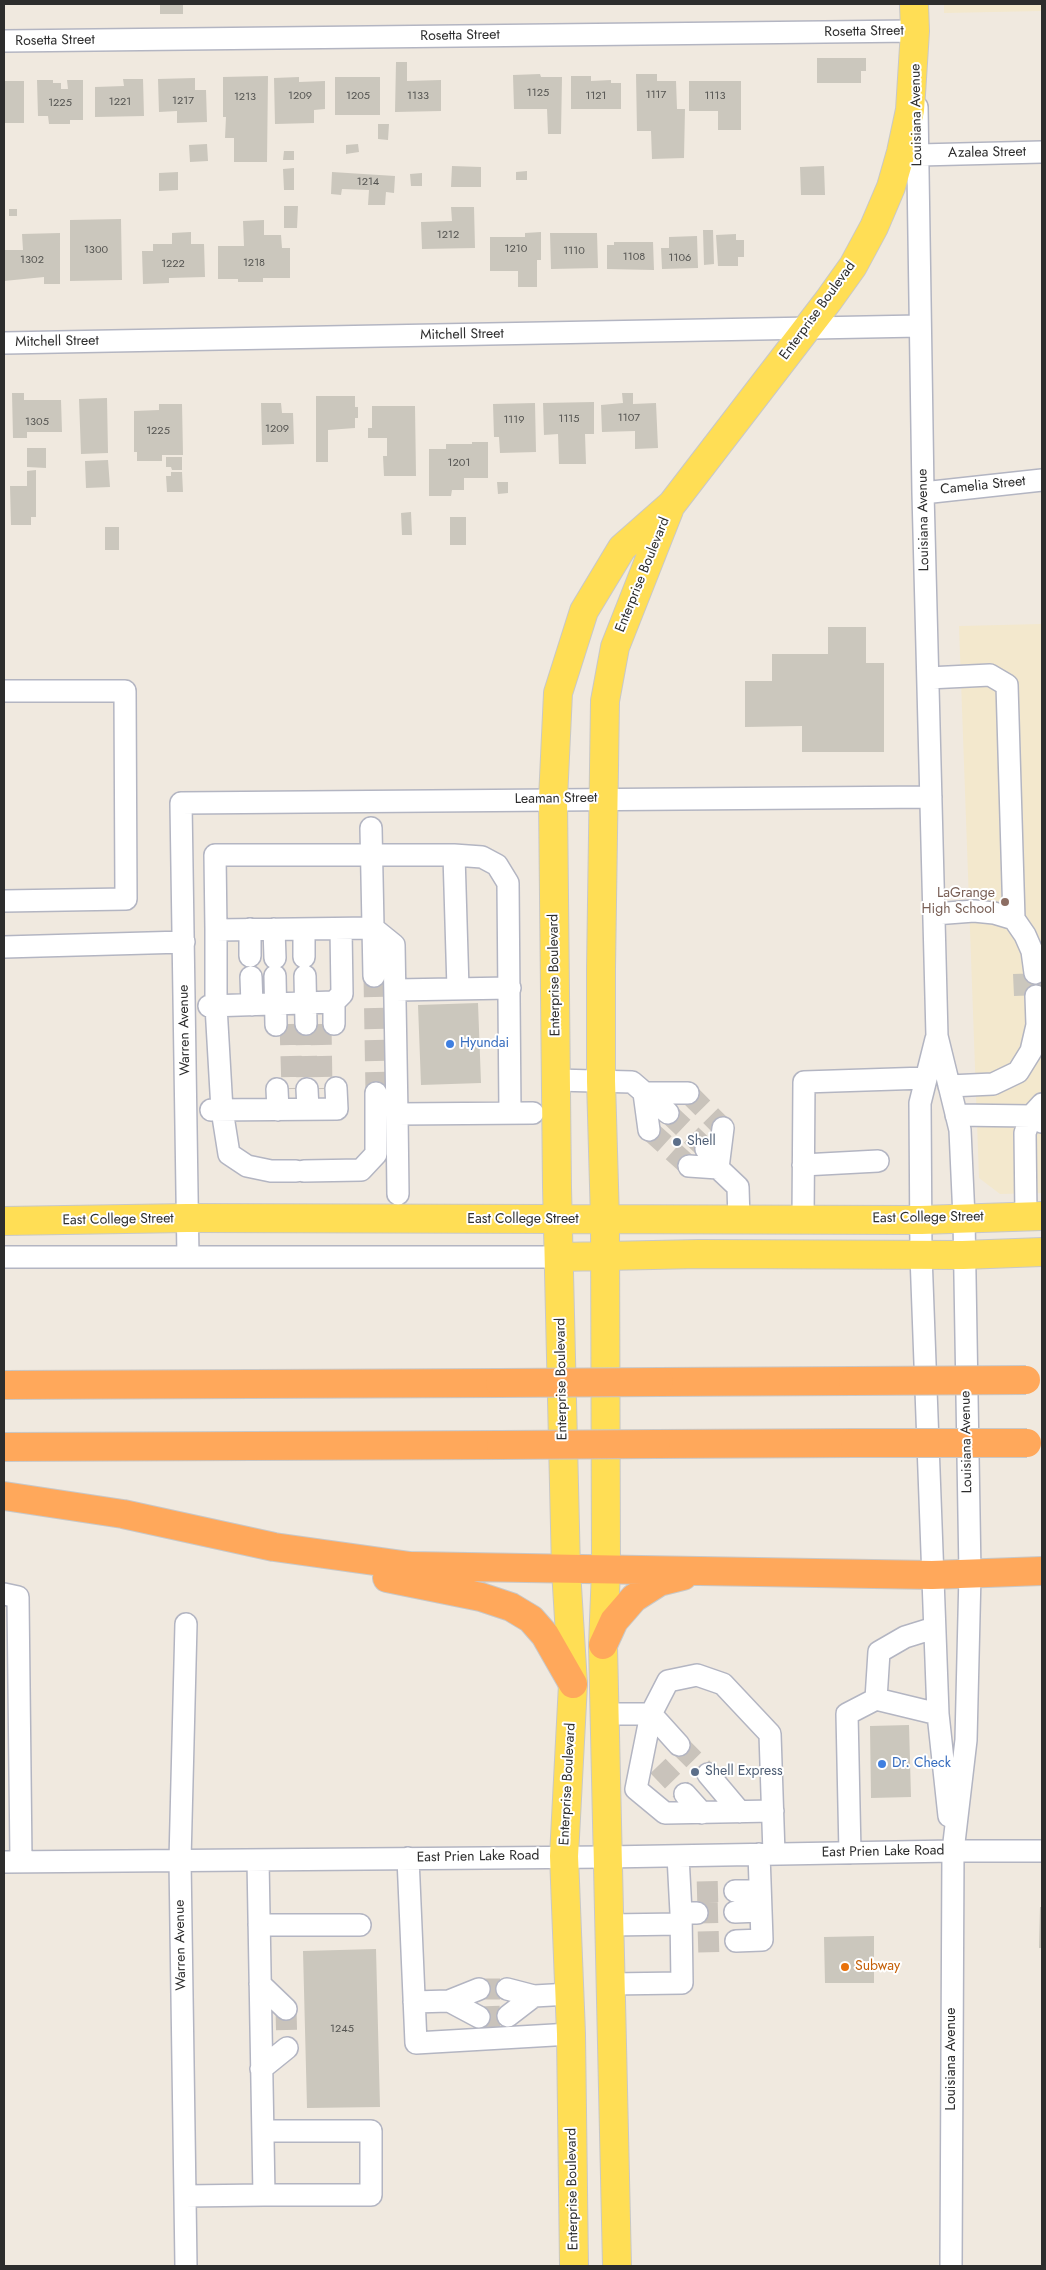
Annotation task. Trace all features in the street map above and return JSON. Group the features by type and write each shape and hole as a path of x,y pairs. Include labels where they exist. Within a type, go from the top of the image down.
{"highway":[{"path":"4,1385 1034,1380"},
{"path":"4,1447 1034,1443"},
{"path":"4,1496 123,1514 274,1547 410,1566 932,1575 1042,1571"},
{"path":"274,1547 354,1572 481,1598 512,1607 531,1618 545,1635 573,1684"},
{"path":"603,1645 614,1621 645,1590 659,1582 711,1570"}],"main road":[{"path":"914,4 915,31"},
{"name":"Enterprise Boulevad","path":"672,504 853,266 870,235 890,187 910,154 910,110 915,31"},
{"name":"Enterprise Boulevard","path":"617,2266 603,1645 606,1570 606,1220 601,1081 605,701 614,647 672,504"},
{"name":"Enterprise Boulevard","path":"574,2266 571,2034 564,1856 573,1684 566,1570 558,1220 552,799 558,693 584,611 622,548 672,504"},
{"name":"East College Street","path":"4,1221 188,1218 921,1220 1034,1216"},
{"path":"560,1257 606,1255 964,1255 1042,1252"},
{"path":"571,2034 611,2034"}],"street":[{"name":"Rosetta Street","path":"4,41 915,31"},
{"name":"Azalea Street","path":"910,154 1042,152"},
{"name":"Louisiana Avenue","path":"910,154 920,326 937,1036 960,1130 964,1218 970,1574 966,1740 953,1851 951,2266"},
{"name":"Mitchell Street","path":"4,343 920,326"},
{"name":"Camelia Street","path":"923,493 1042,480"},
{"path":"928,678 990,675 1008,685 1014,919 1025,935 1032,952 1035,973"},
{"path":"4,691 125,691 126,899 4,901"},
{"name":"Leaman Street","path":"181,803 604,798 931,797"},
{"name":"Warren Avenue","path":"181,803 188,1257"},
{"path":"372,828 374,976"},
{"path":"376,1092 376,1154 361,1170 271,1172 247,1166 229,1154 216,1110 213,1006 216,930 215,855 454,855 482,857 497,865 508,883 510,1114"},
{"path":"454,855 458,989"},
{"path":"934,914 974,911 994,913 1014,919"},
{"path":"216,930 373,928 394,945 398,1194"},
{"path":"250,929 252,1005"},
{"path":"274,929 275,967 305,1003 306,1024"},
{"path":"304,929 306,1024"},
{"path":"213,1006 305,1003 342,994 342,929"},
{"path":"4,947 184,942"},
{"path":"396,990 510,988"},
{"path":"949,1086 993,1084 1018,1072 1031,1051 1036,1025 1036,996"},
{"path":"305,1003 306,1024"},
{"name":"Louisiana Avenue","path":"937,1036 920,1103 921,1255 938,1714 953,1851"},
{"path":"803,1220 804,1082 926,1078"},
{"path":"556,1080 632,1082 668,1113"},
{"path":"644,1093 688,1093"},
{"path":"644,1093 649,1130"},
{"path":"216,1110 304,1098"},
{"path":"397,1114 533,1113"},
{"path":"956,1115 1039,1114"},
{"path":"1034,1216 1034,1168 1024,1133 1039,1114"},
{"path":"718,1168 723,1128"},
{"path":"706,1149 718,1168 738,1187 739,1220"},
{"path":"803,1165 878,1161"},
{"path":"689,1166 718,1168"},
{"path":"4,1257 560,1257"},
{"path":"4,1594 18,1597 12,1861"},
{"name":"Warren Avenue","path":"186,1624 180,1860 186,2266"},
{"path":"876,1699 879,1652 905,1637 934,1628"},
{"path":"736,1941 762,1940 760,1901 773,1811 770,1734 723,1684 697,1676 668,1681 651,1714 651,1758 636,1788 665,1813 773,1811"},
{"path":"850,1853 847,1714 876,1699 938,1714"},
{"path":"604,1714 651,1714 679,1745"},
{"path":"708,1774 740,1812"},
{"path":"685,1794 702,1813"},
{"name":"East Prien Lake Road","path":"12,1861 607,1857 1042,1851"},
{"path":"610,1984 682,1984 688,1917 678,1856"},
{"path":"408,1858 416,2043 571,2034"},
{"path":"258,1860 264,2195"},
{"path":"735,1901 760,1901"},
{"path":"609,1925 688,1917"},
{"path":"259,1925 360,1925"},
{"path":"260,1984 286,2009"},
{"path":"414,2002 449,2001 480,1989"},
{"path":"508,1989 534,1996 570,1994"},
{"path":"508,2016 534,1996"},
{"path":"449,2001 479,2017"},
{"path":"262,2068 287,2048"},
{"path":"185,2196 371,2195 370,2132 262,2131"}],"shaded area":[{"path":"944,4 1042,4 1042,11 944,13"},
{"name":"LaGrange High School","path":"1042,624 1042,1193 1000,1194 979,1178 959,626"}],"building":[{"path":"160,4 183,4 183,14 160,14"},
{"path":"817,58 866,58 866,71 861,71 861,83 817,83"},
{"path":"396,62 407,62 407,81 441,80 441,111 395,112"},
{"path":"540,74 541,77 562,77 561,134 548,134 547,109 514,109 513,75"},
{"path":"636,74 657,74 657,81 676,81 677,109 685,109 684,158 652,159 651,131 637,131"},
{"path":"268,76 267,162 234,162 234,138 225,138 226,117 223,117 223,77"},
{"path":"571,76 591,76 591,81 611,80 611,83 621,83 621,109 571,109"},
{"path":"299,77 299,82 325,81 325,109 314,110 314,123 275,124 274,78"},
{"path":"335,77 380,77 380,115 335,115"},
{"path":"195,78 195,90 206,90 207,122 177,123 177,111 159,112 158,79"},
{"path":"123,79 143,79 144,116 95,117 95,87 124,86"},
{"path":"37,80 53,80 53,83 61,83 61,89 68,89 67,80 83,80 83,120 70,120 70,124 49,124 48,116 38,116"},
{"path":"4,81 24,81 24,123 4,123"},
{"path":"689,81 741,81 741,130 718,130 718,111 689,111"},
{"path":"378,124 389,124 388,140 378,139"},
{"path":"207,144 208,161 190,162 189,145"},
{"path":"358,144 359,152 346,154 346,145"},
{"path":"284,151 294,151 294,160 283,160"},
{"path":"452,166 481,167 481,187 451,187"},
{"path":"824,166 825,195 801,195 800,167"},
{"path":"294,168 294,190 284,190 283,169"},
{"path":"527,171 527,180 516,180 516,172"},
{"path":"178,172 178,190 159,191 159,173"},
{"path":"332,172 395,176 394,193 386,192 385,205 368,205 369,190 342,189 341,195 331,194"},
{"path":"422,173 422,186 411,186 410,174"},
{"path":"284,206 298,206 297,228 284,228"},
{"path":"451,207 474,207 475,248 422,249 421,222 452,221"},
{"path":"9,209 17,209 17,216 9,216"},
{"path":"121,219 122,280 70,281 70,220"},
{"path":"264,220 264,235 281,235 282,248 290,248 290,278 263,278 263,282 238,282 238,279 218,279 218,246 244,246 243,221"},
{"path":"703,230 713,230 714,264 704,265"},
{"path":"191,232 191,244 204,244 205,277 169,278 169,283 143,284 142,251 153,251 153,244 172,244 172,233"},
{"path":"541,232 541,260 537,260 537,287 518,287 518,271 490,271 490,237 525,237 525,233"},
{"path":"60,233 60,284 44,284 44,277 4,281 4,250 23,250 22,234"},
{"path":"550,233 597,233 598,268 551,269"},
{"path":"736,234 736,240 744,240 744,257 738,257 738,266 718,266 716,235"},
{"path":"697,236 698,268 662,269 661,248 669,248 669,237"},
{"path":"614,242 653,242 654,270 607,269 607,245 614,245"},
{"path":"12,393 24,393 24,400 61,400 62,432 27,432 27,438 13,438"},
{"path":"622,393 633,393 633,404 656,403 658,448 635,449 635,431 602,432 601,405 623,403"},
{"path":"316,396 355,396 355,407 358,407 358,418 355,418 355,428 328,430 328,462 316,462"},
{"path":"107,398 108,453 81,454 79,399"},
{"path":"594,402 594,434 585,434 586,464 559,464 558,434 544,435 543,403"},
{"path":"261,403 281,403 282,413 293,413 294,444 262,445"},
{"path":"535,403 536,452 500,453 499,437 494,437 493,404"},
{"path":"159,404 182,404 183,455 162,455 162,461 137,461 137,452 134,452 134,411 159,410"},
{"path":"372,406 415,406 416,476 384,476 383,456 387,456 387,438 368,438 368,428 372,428"},
{"path":"472,442 488,442 488,478 464,478 464,490 452,490 451,496 429,496 429,449 446,449 446,444 472,444"},
{"path":"27,448 46,448 46,468 27,467"},
{"path":"166,457 182,457 182,470 172,470 171,467 166,467"},
{"path":"108,460 110,487 86,488 85,461"},
{"path":"36,470 36,517 31,517 31,525 11,525 10,486 27,486 27,471"},
{"path":"171,472 182,472 183,492 167,492 166,476 171,476"},
{"path":"497,482 508,482 508,493 498,494"},
{"path":"411,512 412,535 402,535 401,513"},
{"path":"450,517 466,517 466,545 450,545"},
{"path":"105,527 119,527 119,550 105,550"},
{"path":"828,627 866,627 866,663 884,663 884,752 802,752 802,726 745,727 745,681 772,681 772,654 828,654"},
{"path":"1042,973 1042,995 1014,996 1013,974"},
{"name":"Hyundai","path":"478,1003 481,1083 421,1085 418,1005"},
{"path":"909,1725 911,1797 871,1798 870,1726"},
{"path":"1040,1907 1042,1907 1042,1948 1039,1948"},
{"path":"874,1936 874,1983 825,1983 824,1937"},
{"path":"376,1949 380,2107 307,2108 303,1951"}],"tunnel":[{"path":"374,976 376,1093"},
{"path":"290,1024 292,1089"},
{"path":"306,1024 307,1089"},
{"path":"321,1024 322,1089"},
{"path":"688,1093 723,1128"},
{"path":"668,1113 706,1149"},
{"path":"649,1130 689,1166"},
{"path":"679,1745 708,1774"},
{"path":"658,1766 685,1794"},
{"path":"697,1892 735,1891"},
{"path":"697,1913 735,1912"},
{"path":"698,1942 736,1941"},
{"path":"479,1989 507,1989"},
{"path":"286,2009 287,2048"},
{"path":"479,2017 508,2016"}],"place":[{"name":"LaGrange High School","path":"1005,902"},
{"name":"Hyundai","path":"450,1044"},
{"name":"Shell","path":"677,1142"},
{"name":"Dr. Check","path":"882,1764"},
{"name":"Shell Express","path":"695,1772"},
{"name":"Subway","path":"845,1967"}]}
